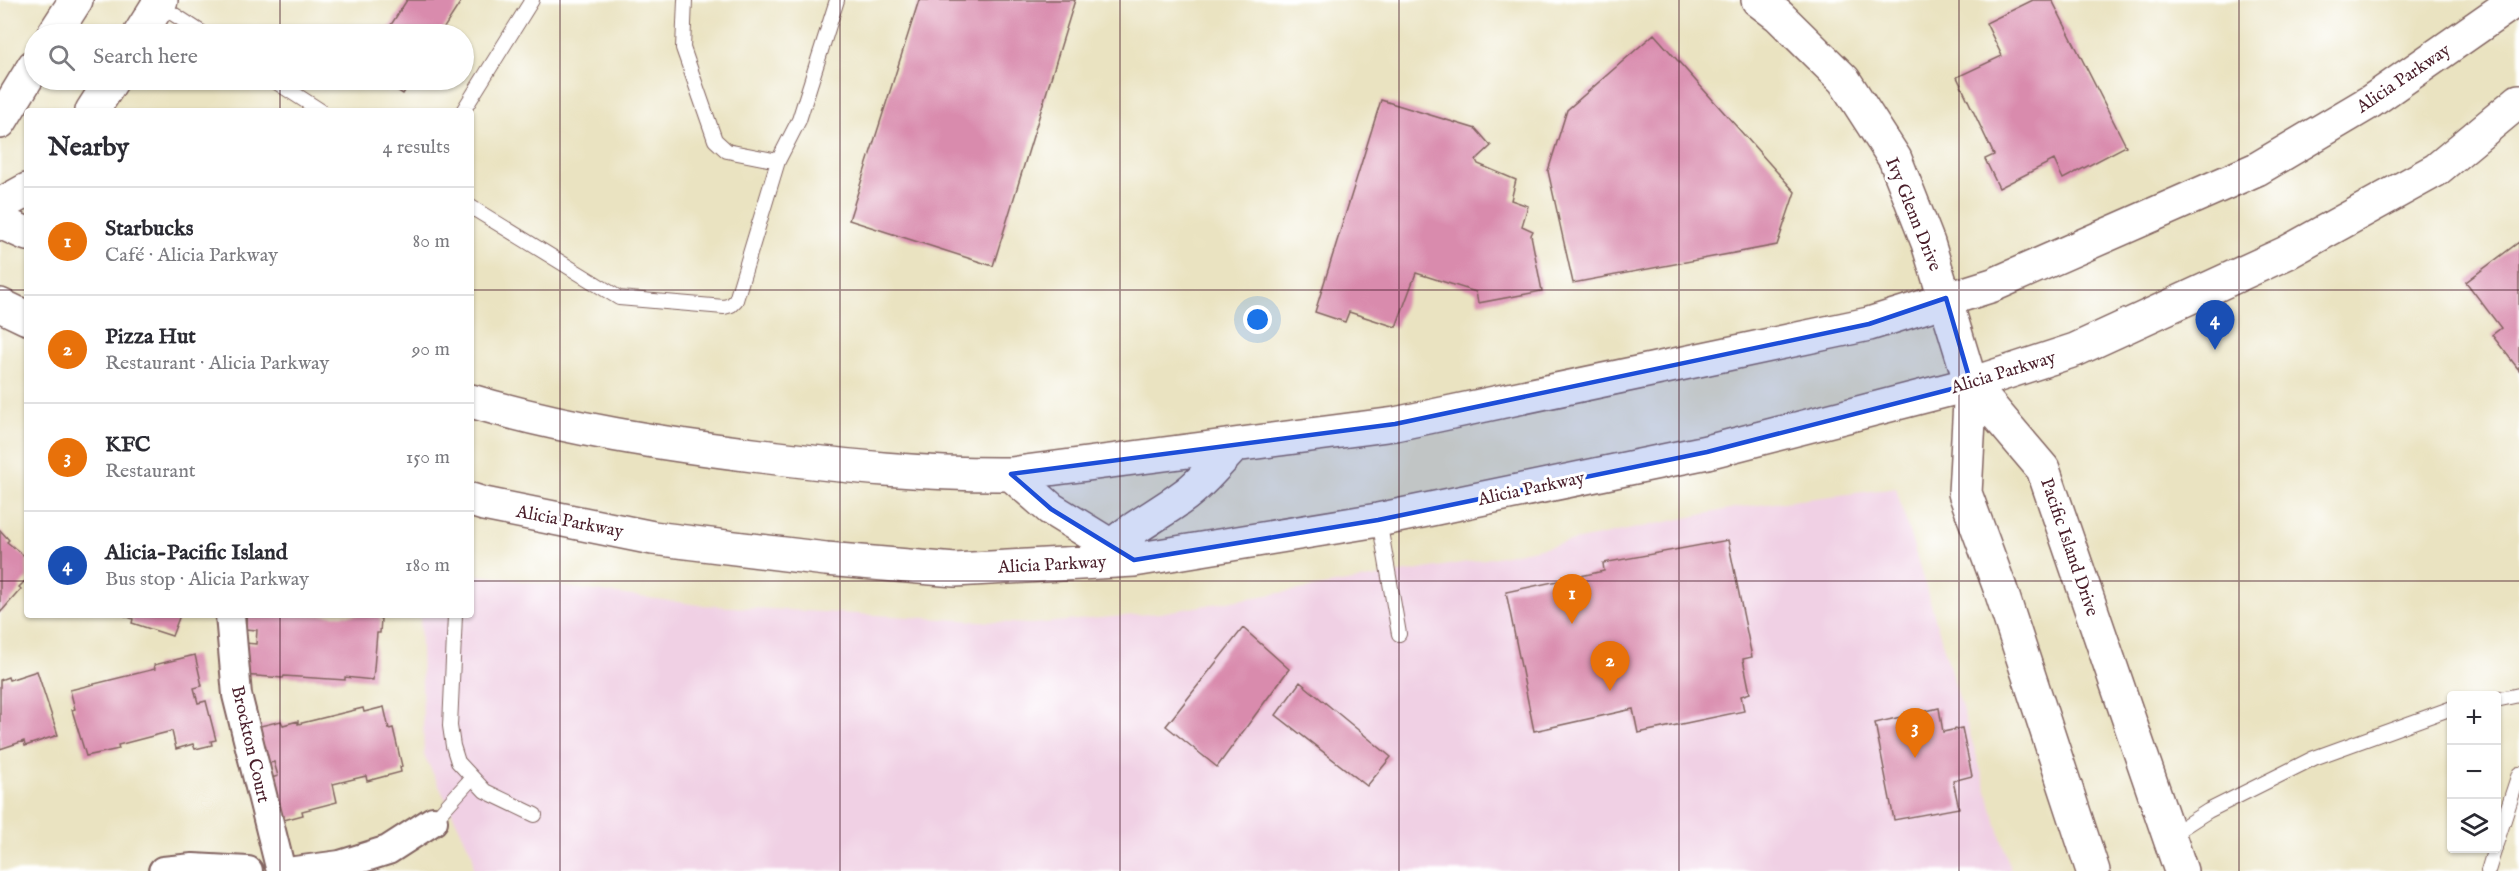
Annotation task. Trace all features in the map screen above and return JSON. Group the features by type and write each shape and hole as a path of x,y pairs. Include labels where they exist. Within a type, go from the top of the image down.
{"main road":[{"path":"60,24 76,0"},
{"name":"Ivy Glenn Drive","path":"1758,0 1779,16 1844,80 1895,159 1946,298 1971,384"},
{"name":"Alicia Parkway","path":"474,402 508,412 668,445 835,465 957,475 1011,474 1395,424 1869,324 1993,285 2257,169 2370,102 2516,0"},
{"path":"146,24 160,2"},
{"path":"0,122 24,82"},
{"path":"94,108 106,90"},
{"name":"Alicia Parkway","path":"474,506 653,538 826,559 956,570 1113,556 1378,520 1707,452 1971,384 2076,350 2286,253 2436,171 2519,101"},
{"path":"0,205 24,192"},
{"path":"0,222 24,233"},
{"path":"0,305 24,317"},
{"path":"1971,384 1965,493 2000,588 2093,871"},
{"name":"Pacific Island Drive","path":"1971,384 2043,469 2181,871"},
{"path":"1011,474 1051,509 1113,556 1139,524 1186,494 1235,445"}],"street":[{"name":"Brockton Court","path":"230,618 237,695 281,871"},
{"path":"295,871 340,864 388,850 433,821"},
{"path":"163,871 193,869 248,871"}],"lane":[{"path":"465,108 532,0"},
{"path":"685,0 682,48 715,140 727,151 778,161"},
{"path":"474,209 619,298 724,307 731,305 736,300 778,161 799,120 837,0"},
{"path":"160,2 190,24"},
{"path":"288,90 316,108"},
{"path":"1378,520 1399,634"},
{"path":"455,618 452,736 458,762 485,791 535,815"},
{"path":"2501,699 2519,695"},
{"path":"2169,836 2208,812 2314,758 2447,709"},
{"path":"2501,829 2519,774"},
{"path":"433,821 472,778"},
{"path":"2488,871 2494,853"}],"highlighted area":[{"path":"1946,298 1971,384 1707,452 1378,520 1134,560 1051,509 1011,474 1395,424 1869,324"}],"shaded area":[{"path":"1896,488 2011,871 473,871 473,856 424,755 420,618 474,618 474,574 700,605 1031,624 1159,613 1491,558 1734,508"}],"building":[{"path":"407,0 462,0 446,24 391,24"},
{"path":"919,0 1075,0 993,266 849,220"},
{"path":"2033,0 2052,0 2126,146 2063,179 2054,160 1999,188 1985,159 1994,155 1957,77 2002,56 1986,23"},
{"path":"1654,34 1795,192 1777,245 1573,283 1548,171 1567,110"},
{"path":"1381,100 1476,129 1491,146 1476,160 1478,164 1516,180 1511,200 1528,206 1522,226 1533,231 1531,235 1542,291 1478,303 1476,292 1416,273 1396,327 1349,312 1345,322 1315,312"},
{"path":"2519,242 2519,370 2492,335 2501,328 2466,282"},
{"path":"0,530 9,540 7,542 24,556 24,582 19,587 21,589 0,613"},
{"path":"1728,540 1752,657 1743,659 1750,693 1741,696 1744,711 1638,733 1633,709 1534,731 1506,592 1604,571 1603,563"},
{"path":"130,618 179,618 172,636 132,623 133,619"},
{"path":"247,618 379,618 381,619 380,633 377,633 373,680 345,677 345,680 242,675 245,643 256,644 257,630 245,629"},
{"path":"1243,628 1289,669 1217,767 1166,726"},
{"path":"195,655 202,686 194,688 198,703 206,701 216,740 211,741 212,745 195,749 193,744 176,749 172,731 118,745 119,749 86,756 72,710 75,709 70,690 155,669 154,665"},
{"path":"37,671 58,735 25,746 24,741 0,749 0,680 8,677 9,680"},
{"path":"1300,682 1391,757 1367,786 1276,715"},
{"path":"384,707 389,729 393,728 402,766 400,767 401,772 367,781 366,776 333,784 337,802 302,811 303,815 284,820 284,816 277,818 268,779 278,776 274,762 265,764 256,727 281,721 283,725 298,721 298,724 363,708 364,712"},
{"path":"1939,708 1943,732 1962,728 1972,776 1953,781 1959,808 1894,820 1875,723"}],"place":[{"name":"Alicia-Pacific Island","path":"2215,350"},
{"name":"Starbucks","path":"1572,624"},
{"name":"Pizza Hut","path":"1610,691"},
{"name":"KFC","path":"1915,758"}]}
